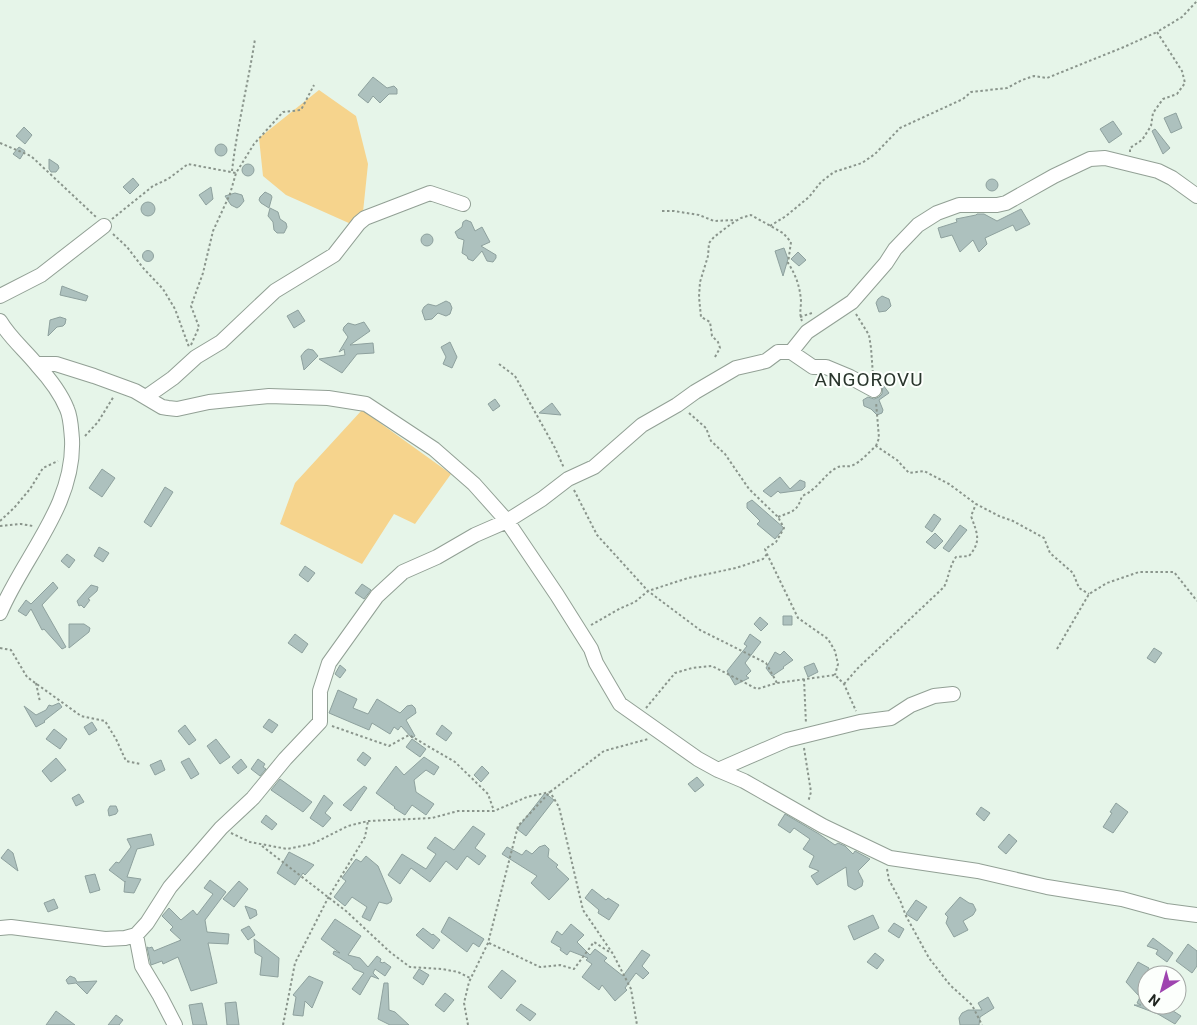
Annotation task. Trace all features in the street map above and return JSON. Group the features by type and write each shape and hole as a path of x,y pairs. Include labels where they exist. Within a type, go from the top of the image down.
{"street":[{"path":"791,352 807,332 852,302 907,236 918,225 937,213 959,205 997,205 1006,203 1054,176 1090,159 1105,158 1158,171 1172,178 1197,196"},
{"path":"146,397 230,334 276,291 334,255 365,218 430,193 463,204"},
{"path":"0,296 41,275 104,226"},
{"path":"0,322 19,346 37,364 68,410 71,426 71,466 66,484 48,528 0,613"},
{"path":"0,928 11,927 105,939 125,938 136,935 147,923 170,887 220,828 252,798 320,722 320,691 329,663 377,596 403,572 436,557 475,535 507,521 542,499 568,479 594,468 642,425 677,405 695,392 736,368 766,361 778,352 791,352 813,367 826,367 834,370 874,390"},
{"path":"37,364 56,364 122,386 162,406 177,409 209,402 269,396 328,398 366,404 434,449 474,484 507,521 582,634 591,649 596,663 620,704 662,735 718,770 744,780 823,826 890,858 978,871 1039,886 1122,899 1166,912 1197,915"},
{"path":"718,770 787,740 860,722 891,718 910,706 934,696 953,694"},
{"path":"136,935 142,966 175,1025"}],"path":[{"path":"770,226 809,198 821,182 834,172 862,163 875,154 900,128 962,99 971,92 1007,88 1034,76 1047,78 1124,47 1158,32 1182,17 1197,1"},
{"path":"1130,164 1130,148 1142,140 1151,126 1153,113 1163,99 1176,94 1184,83 1182,71 1158,32"},
{"path":"232,171 236,136 255,39"},
{"path":"196,358 190,349 199,326 191,306 203,273 213,232 230,194 236,173 254,144 283,112 301,110 314,85"},
{"path":"104,226 154,186 168,179 188,164 236,173"},
{"path":"662,212 674,211 699,214 714,221 738,220 751,216 783,233 791,242 788,264 796,275 801,300 800,317 807,332"},
{"path":"715,357 720,348 718,342 712,336 710,322 701,317 700,282 708,256 709,243 714,237 738,220"},
{"path":"778,517 793,512 802,496 812,492 835,468 842,465 852,466 864,458 876,446 878,438 869,335 856,317 852,302"},
{"path":"499,364 515,376 555,448 568,479 597,535 648,591 700,630 766,663 777,683"},
{"path":"677,405 692,414 706,428 711,441 724,454 749,489 778,517 784,528 776,542 765,549 798,618 828,640 835,651 838,664 835,675"},
{"path":"876,446 897,460 909,473 924,472 949,484 976,504 1044,538 1050,553 1072,573 1079,588 1089,594"},
{"path":"844,684 858,668 944,587 948,579 949,567 956,557 969,556 976,548 978,534 971,516 976,504"},
{"path":"0,526 21,524 48,528"},
{"path":"582,634 590,625 635,602 648,591 688,578 736,568 763,559 767,554"},
{"path":"1057,649 1089,594 1107,582 1139,572 1174,572 1197,601"},
{"path":"0,648 11,650 27,677 81,716 105,721 126,761 140,764"},
{"path":"640,718 651,700 675,673 692,668 712,666 757,689 777,683 835,675"},
{"path":"835,675 844,684 860,722"},
{"path":"36,683 40,702"},
{"path":"320,722 389,746 409,736 456,762 488,794 494,811"},
{"path":"468,1025 464,1003 469,982 488,943 518,826 550,792 604,752 662,735"},
{"path":"220,828 250,842 287,849 312,844 348,826 368,820 432,818 458,811 494,811 527,796 550,792"},
{"path":"550,792 559,807 583,910 613,954 631,988 637,1025"},
{"path":"283,1025 295,964 328,898 365,837 368,820"},
{"path":"261,844 346,911 390,952 410,967 458,972 470,978 469,982"},
{"path":"890,858 886,867 888,880 900,900 906,916 930,958 950,986 972,1005 982,1025"},
{"path":"488,943 540,967 560,965 574,969 594,942 613,954"}],"shaded area":[{"path":"319,90 356,116 368,164 363,212 351,224 286,195 263,176 259,138"},
{"path":"362,410 451,474 415,524 394,514 362,564 280,524 295,483"}],"building":[{"path":"373,77 387,88 394,86 397,89 397,94 389,94 380,103 373,96 368,103 358,95"},
{"path":"1176,113 1182,128 1171,133 1164,118"},
{"path":"1113,121 1122,134 1109,143 1100,129"},
{"path":"24,127 32,135 25,144 16,136"},
{"path":"1155,129 1170,148 1163,154 1152,131"},
{"path":"221,144 227,150 221,156 215,150"},
{"path":"19,147 25,151 20,159 13,154"},
{"path":"49,159 58,165 59,168 56,172 51,172 49,169"},
{"path":"250,164 253,165 253,175 246,176 243,175 242,168 243,165"},
{"path":"133,178 139,185 130,194 123,187"},
{"path":"994,179 997,180 997,190 990,191 987,190 986,183 987,180"},
{"path":"211,187 213,199 206,205 199,195"},
{"path":"265,192 272,197 269,208 259,200"},
{"path":"235,193 242,195 244,201 237,208 231,205 225,196"},
{"path":"145,202 151,202 155,209 151,216 145,216 141,212 141,206"},
{"path":"270,208 278,212 280,219 286,223 287,227 284,233 277,233 274,230 273,222 268,216"},
{"path":"1021,209 1030,224 1016,231 1013,225 985,238 987,244 979,252 973,240 960,252 952,235 941,238 938,228 957,222 956,219 977,214 984,214 997,221"},
{"path":"466,220 471,222 475,231 482,227 490,242 481,246 496,255 493,262 487,261 482,251 473,261 462,253 464,240 458,238 455,232 462,227 463,222"},
{"path":"427,234 433,240 427,246 421,240"},
{"path":"784,248 788,259 783,276 775,251"},
{"path":"146,251 150,251 153,256 152,260 146,261 143,258 143,254"},
{"path":"798,252 806,260 799,266 791,259"},
{"path":"62,286 88,296 86,301 60,295"},
{"path":"882,296 889,299 891,306 886,311 879,312 876,303"},
{"path":"446,301 450,303 452,308 450,314 446,316 438,313 432,319 425,320 422,311 424,307 428,304 436,306"},
{"path":"298,310 305,321 294,328 287,316"},
{"path":"60,317 66,319 65,324 57,327 48,336 50,320"},
{"path":"364,322 370,331 350,345 373,343 374,353 357,354 342,373 319,359 345,355 344,349 339,352 348,337 343,330 344,327 348,323 355,325"},
{"path":"450,342 457,357 452,368 443,364 446,357 441,347"},
{"path":"308,349 313,350 318,356 304,370 301,356"},
{"path":"883,385 889,393 879,400 883,410 882,413 877,415 871,409 864,406 863,400 868,397 874,399 879,397 882,394"},
{"path":"495,399 500,406 493,411 488,404"},
{"path":"552,403 561,415 539,413"},
{"path":"102,469 115,478 102,497 89,488"},
{"path":"780,477 790,489 800,480 805,482 805,487 802,490 780,493 778,491 771,497 763,491"},
{"path":"165,487 173,492 151,527 144,522"},
{"path":"752,500 784,528 775,539 757,524 760,521 747,508 747,503"},
{"path":"934,514 941,519 932,532 925,527"},
{"path":"960,525 967,530 949,552 943,548"},
{"path":"935,533 943,541 935,549 926,542"},
{"path":"99,547 109,553 103,562 94,556"},
{"path":"67,554 75,560 69,568 61,561"},
{"path":"305,566 315,573 308,582 299,575"},
{"path":"53,582 58,588 42,605 66,647 62,649 44,629 42,630 31,609 26,616 18,611 26,600 31,604"},
{"path":"362,584 371,590 364,599 355,593"},
{"path":"91,585 98,587 97,591 88,599 90,600 84,608 81,605 79,606 77,601"},
{"path":"783,616 792,616 792,625 783,625"},
{"path":"760,617 768,624 761,631 754,624"},
{"path":"69,624 84,624 90,628 89,632 69,648"},
{"path":"295,634 308,644 302,653 288,643"},
{"path":"750,634 761,642 745,663 751,671 746,676 749,678 735,685 727,671 747,646 744,644"},
{"path":"1154,648 1162,653 1155,663 1147,658"},
{"path":"784,651 793,660 772,676 766,668 775,652 780,655"},
{"path":"814,663 818,672 808,677 804,667"},
{"path":"340,665 346,670 340,678 335,674"},
{"path":"338,690 357,699 353,708 368,714 377,699 400,713 407,706 412,705 416,713 406,720 415,736 412,738 401,726 398,730 394,727 390,734 372,723 369,730 329,713"},
{"path":"59,703 62,707 45,722 36,727 24,706 36,715 46,710 49,705 52,706"},
{"path":"269,719 278,725 272,733 263,727"},
{"path":"92,722 97,730 89,735 84,727"},
{"path":"185,725 196,740 189,745 178,731"},
{"path":"442,725 452,733 446,741 436,734"},
{"path":"54,729 67,739 60,749 46,739"},
{"path":"216,739 230,757 220,764 207,746"},
{"path":"412,739 426,749 420,757 406,747"},
{"path":"363,752 371,758 365,766 357,760"},
{"path":"424,757 439,767 434,775 426,770 414,780 416,792 434,804 426,815 412,805 405,815 376,793 396,766 404,775"},
{"path":"56,758 66,770 51,782 42,771"},
{"path":"189,758 199,774 191,779 181,762"},
{"path":"241,759 247,767 238,774 232,767"},
{"path":"258,759 265,764 263,767 266,769 260,776 251,769"},
{"path":"161,760 165,770 155,775 150,765"},
{"path":"482,766 489,773 481,782 474,775"},
{"path":"697,777 704,785 695,792 688,784"},
{"path":"280,779 312,802 303,812 271,790"},
{"path":"364,786 367,788 351,811 343,805"},
{"path":"545,793 554,800 526,836 517,829"},
{"path":"79,794 84,802 76,806 72,798"},
{"path":"324,795 333,803 325,813 331,818 323,827 310,818"},
{"path":"1116,803 1128,812 1113,833 1103,827"},
{"path":"110,806 116,806 118,811 116,814 109,816 108,810"},
{"path":"981,807 990,813 984,821 976,814"},
{"path":"785,814 835,845 838,843 845,846 853,854 855,851 870,859 858,871 863,881 862,886 855,890 848,886 846,867 817,885 811,876 819,871 809,867 814,856 803,849 810,839 794,828 790,833 778,825"},
{"path":"266,815 277,824 272,830 261,822"},
{"path":"473,826 485,834 475,848 486,856 479,865 467,856 457,870 446,861 430,882 411,868 400,884 388,875 402,854 426,869 436,854 427,848 435,837 454,850"},
{"path":"151,834 154,845 137,849 127,877 141,879 134,893 124,892 125,882 109,870 116,862 119,863 131,847 127,839"},
{"path":"1009,834 1017,841 1006,854 998,847"},
{"path":"545,845 549,849 548,857 558,865 556,867 569,879 549,900 531,883 537,876 502,854 507,847 522,855 526,850 532,854 539,847"},
{"path":"8,849 13,853 18,871 1,858"},
{"path":"289,852 314,865 305,875 303,873 295,885 277,873"},
{"path":"366,856 378,866 392,899 387,904 379,902 370,921 362,917 367,907 352,897 345,906 334,897 346,881 342,878 356,859 361,862"},
{"path":"95,874 100,890 90,893 85,876"},
{"path":"210,880 226,892 205,920 207,932 229,934 228,944 208,943 217,983 191,991 178,957 163,964 162,961 151,965 147,947 152,947 154,951 181,940 170,930 173,927 162,916 169,908 181,920 193,910 197,915 213,894 204,888"},
{"path":"239,881 248,889 234,907 223,899"},
{"path":"592,889 606,900 608,898 619,905 609,920 598,913 599,910 585,898"},
{"path":"960,897 973,904 976,910 973,915 963,921 968,930 954,937 946,923 948,917 945,914"},
{"path":"54,899 58,908 48,912 44,903"},
{"path":"916,900 927,907 917,921 906,914"},
{"path":"245,906 256,910 257,915 250,919"},
{"path":"873,915 879,928 854,940 848,926"},
{"path":"449,917 484,939 479,947 473,943 467,952 441,932"},
{"path":"335,919 361,936 348,955 360,958 368,967 377,956 381,959 380,962 384,962 391,967 385,976 375,969 373,973 379,979 371,976 360,995 352,989 364,973 354,969 351,965 333,954 334,951 340,953 321,939"},
{"path":"894,923 904,929 899,938 888,931"},
{"path":"571,924 584,935 577,942 590,955 595,949 607,958 604,961 623,976 642,950 650,955 642,966 649,973 643,979 636,973 625,988 627,990 615,1001 602,985 599,990 582,977 592,964 586,960 588,958 570,951 567,955 560,950 561,948 551,942 557,931 562,935"},
{"path":"249,926 255,935 248,940 241,930"},
{"path":"423,928 440,940 433,949 416,935"},
{"path":"1153,938 1173,953 1167,962 1156,954 1158,950 1147,946"},
{"path":"254,939 279,958 278,977 260,975 262,957 255,953"},
{"path":"1188,944 1197,951 1197,966 1192,973 1187,969 1187,965 1181,965 1176,961"},
{"path":"875,953 884,960 877,969 867,962"},
{"path":"1138,962 1144,965 1137,965 1137,994 1126,982"},
{"path":"419,969 429,975 423,985 413,978"},
{"path":"502,970 516,981 501,999 488,987"},
{"path":"70,976 75,978 77,982 97,981 87,994 76,983 68,984 66,980"},
{"path":"309,976 323,982 312,1008 305,1001 303,1016 293,1015 296,997 293,995"},
{"path":"384,983 388,983 389,1010 395,1012 409,1025 390,1025 378,1019"},
{"path":"445,993 454,1000 444,1012 435,1005"},
{"path":"988,997 994,1008 980,1017 979,1025 960,1025 959,1018 962,1013 968,1010 982,1010 978,1003"},
{"path":"236,1002 239,1025 227,1025 225,1003"},
{"path":"202,1003 207,1025 193,1025 189,1005"},
{"path":"521,1004 536,1014 530,1021 516,1010"},
{"path":"56,1011 75,1025 46,1025"},
{"path":"116,1015 123,1020 119,1025 108,1025"},
{"path":"1160,1015 1179,1015 1181,1016 1175,1024"}],"district":[{"name":"ANGOROVU","path":"869,379"}]}
